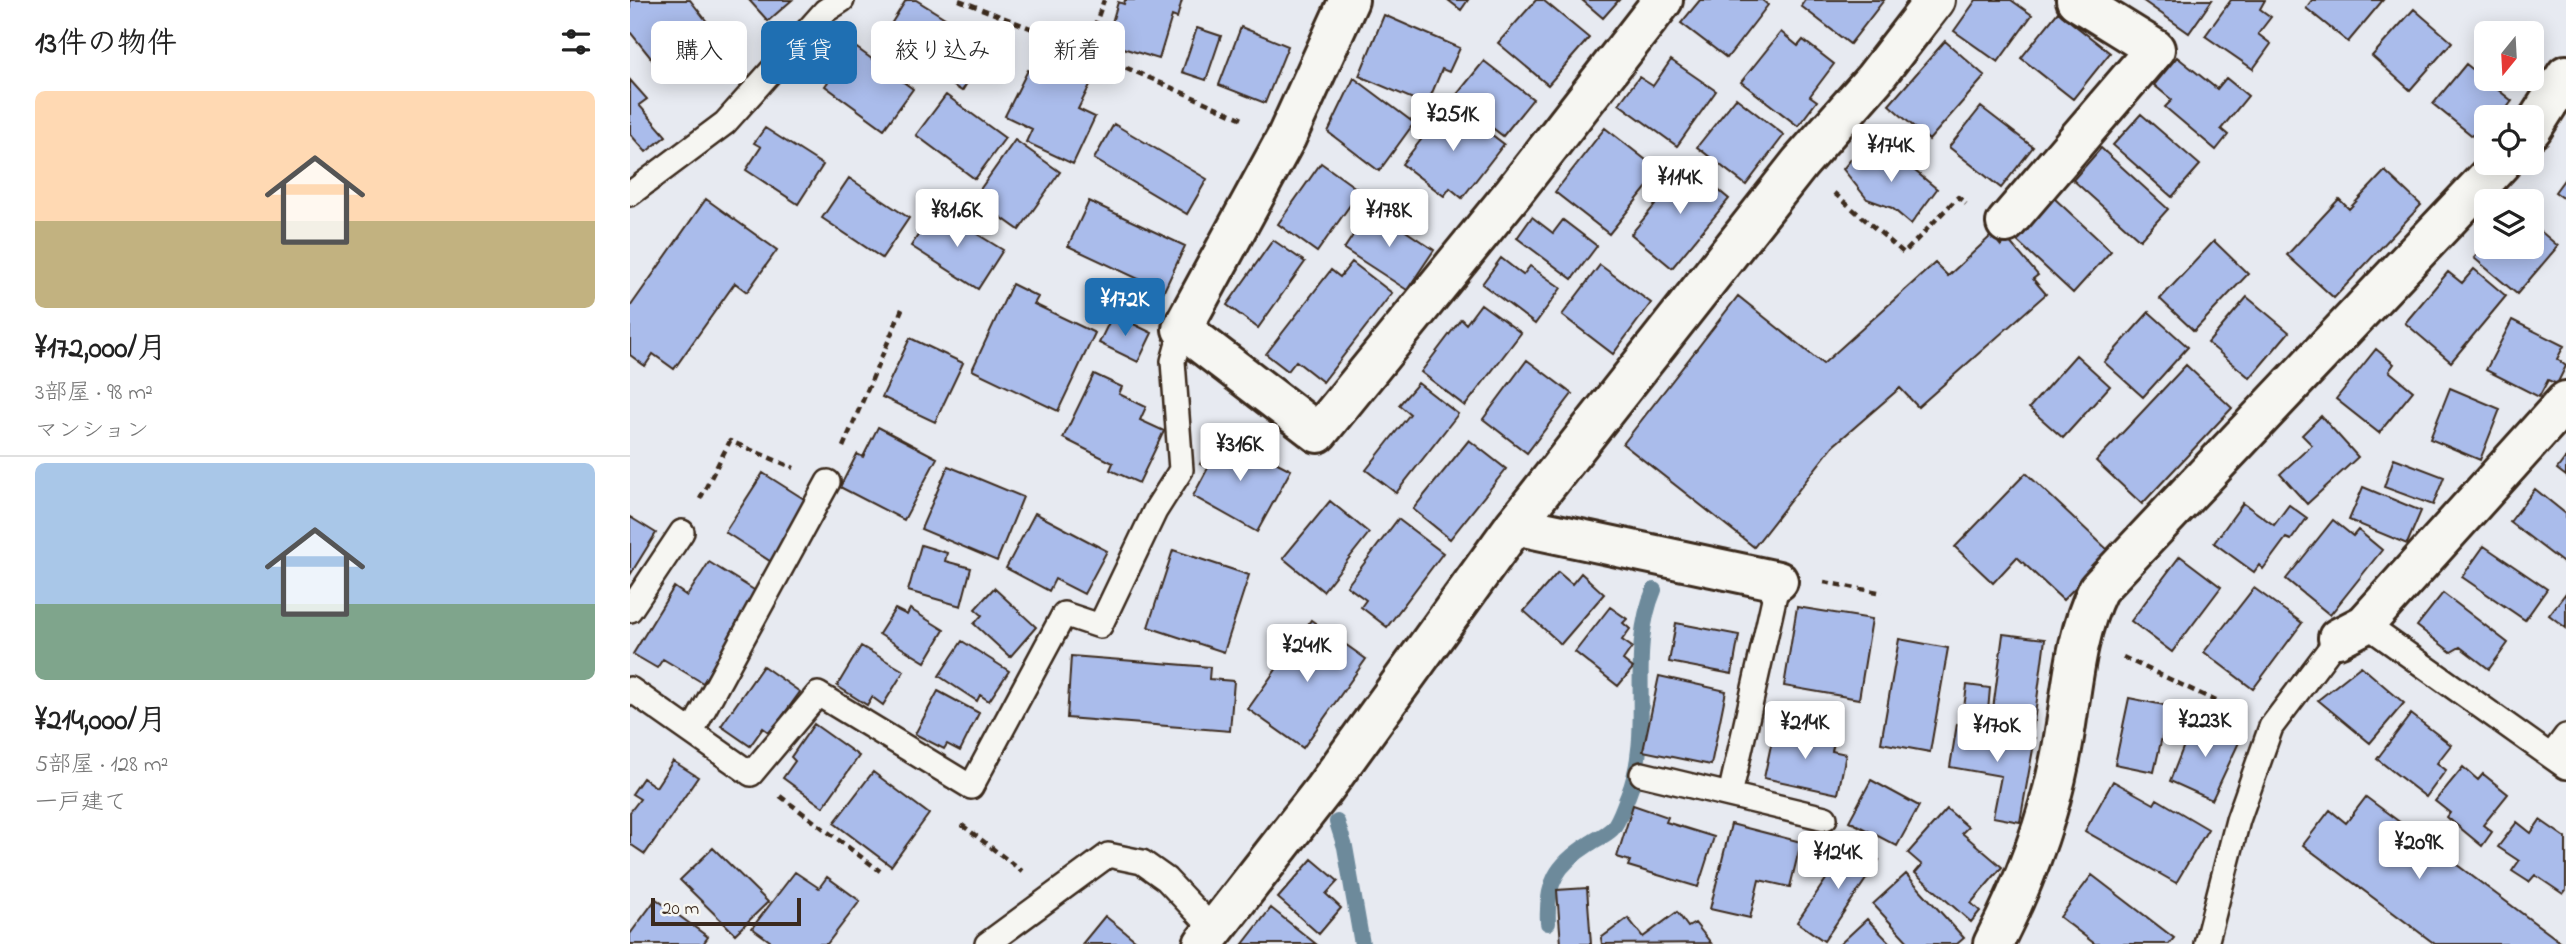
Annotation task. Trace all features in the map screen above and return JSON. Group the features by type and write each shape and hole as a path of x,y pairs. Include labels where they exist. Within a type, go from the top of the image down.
{"street":[{"path":"1349,0 1286,138 1182,329 1318,433 1513,193 1663,0"},
{"path":"1208,937 1324,789 1515,525 1800,163 1874,79 1935,0"},
{"path":"1990,217 2155,50 2076,0"},
{"path":"2544,110 2566,75"},
{"path":"1993,944 2015,901 2043,827 2060,760 2084,617 2098,589 2490,175"},
{"path":"2351,631 2566,401"},
{"path":"1515,525 1779,581"}],"lane":[{"path":"630,194 725,123 825,10 842,0"},
{"path":"630,689 751,775 818,694 971,787 1064,614 1100,626 1155,511 1181,470 1173,361 1182,329"},
{"path":"692,731 828,482"},
{"path":"630,610 682,532"},
{"path":"1730,795 1779,581"},
{"path":"2206,944 2238,820 2271,727 2351,631 2558,762 2566,736"},
{"path":"1642,774 1825,818"},
{"path":"987,944 1108,855 1142,862 1166,879 1208,937"}],"path":[{"path":"959,0 1029,28"},
{"path":"1096,21 1104,0"},
{"path":"1125,67 1198,98"},
{"path":"1800,163 1904,253 1958,197 1990,217"},
{"path":"682,532 730,441 828,482 901,309"},
{"path":"1779,581 1795,577 1883,593"},
{"path":"2081,637 2271,727"},
{"path":"751,775 880,871"},
{"path":"960,780 956,820 1024,872 1061,862 1086,872"}],"building":[{"path":"630,0 690,0 706,21 651,21 651,58 630,32"},
{"path":"749,0 792,0 768,21"},
{"path":"906,0 916,0 950,21 893,21"},
{"path":"1125,0 1182,0 1177,18 1172,16 1159,59 1125,49 1125,21 1112,21 1118,2 1124,4"},
{"path":"1448,0 1468,0 1461,10"},
{"path":"1536,0 1543,0 1589,38 1548,85 1498,43"},
{"path":"1582,0 1619,0 1603,18"},
{"path":"1700,0 1762,0 1768,5 1727,58 1681,23"},
{"path":"1805,0 1884,0 1850,44 1801,6"},
{"path":"1976,0 2011,0 2032,15 1998,62 1954,31"},
{"path":"2142,0 2212,0 2189,33"},
{"path":"2231,0 2265,0 2260,9 2271,17 2258,34 2271,44 2253,69 2205,36"},
{"path":"2312,0 2383,0 2348,42 2306,8"},
{"path":"2414,9 2452,42 2410,90 2372,56"},
{"path":"2058,12 2110,53 2073,99 2021,58"},
{"path":"1384,15 1460,48 1449,72 1442,69 1427,105 1359,76"},
{"path":"1241,27 1288,46 1265,103 1219,85"},
{"path":"1197,28 1221,36 1206,80 1182,72"},
{"path":"1781,32 1798,46 1803,40 1834,64 1810,96 1817,101 1798,126 1741,82"},
{"path":"1945,41 1985,76 1929,140 1889,105"},
{"path":"857,48 871,58 871,84 906,84 913,89 884,129 825,86 857,84"},
{"path":"2177,57 2217,89 2226,78 2248,96 2221,129 2228,135 2216,150 2165,107 2172,100 2154,85"},
{"path":"1671,60 1716,91 1677,146 1619,104 1639,77 1653,86"},
{"path":"1484,61 1533,99 1503,136 1454,98"},
{"path":"2466,64 2474,70 2474,91 2500,91 2512,101 2509,105 2474,105 2474,137 2433,104"},
{"path":"1028,70 1029,84 1090,85 1078,109 1095,117 1073,164 1026,142 1032,129 1005,116"},
{"path":"1354,78 1414,123 1379,171 1328,132"},
{"path":"630,80 647,99 639,105 666,136 646,152 630,134"},
{"path":"951,84 966,84 962,91"},
{"path":"946,95 1005,138 975,179 916,135"},
{"path":"1736,98 1784,135 1746,185 1697,147"},
{"path":"1450,103 1504,144 1462,198 1450,188 1444,196 1402,164"},
{"path":"1981,107 2033,147 2001,188 1949,147"},
{"path":"2141,114 2200,165 2172,197 2113,145"},
{"path":"1114,124 1207,179 1187,214 1094,159"},
{"path":"765,128 823,165 798,204 746,170 761,147 754,143"},
{"path":"1605,128 1660,171 1609,234 1555,192"},
{"path":"1015,140 1060,172 1019,230 974,198"},
{"path":"1887,148 1937,189 1911,224 1892,208 1867,199 1843,169 1858,151 1874,164"},
{"path":"2101,148 2168,209 2140,240 2073,180"},
{"path":"1321,163 1360,191 1317,252 1278,224"},
{"path":"1688,165 1729,199 1672,268 1631,234"},
{"path":"2385,171 2421,205 2334,298 2287,255 2339,199 2349,209"},
{"path":"2566,177 2566,200 2555,192"},
{"path":"849,178 909,218 882,258 822,218"},
{"path":"2054,198 2111,251 2073,293 2016,240"},
{"path":"706,199 777,250 747,292 735,283 674,369 653,354 645,366 630,355 630,307"},
{"path":"1089,201 1185,246 1164,291 1068,246"},
{"path":"1371,208 1434,250 1407,290 1344,249"},
{"path":"934,211 954,224 956,221 1003,250 978,289 911,246"},
{"path":"1532,217 1553,233 1563,220 1597,246 1572,279 1517,238"},
{"path":"2544,234 2558,246 2517,294 2475,259 2544,259"},
{"path":"1992,235 2001,246 2008,240 2038,275 2033,279 2046,294 1918,407 1900,388 1833,446 1754,547 1623,444 1738,296 1823,364 1935,263 1948,276"},
{"path":"1273,240 1305,262 1258,328 1227,305"},
{"path":"2214,241 2248,274 2194,331 2160,299"},
{"path":"1501,258 1523,275 1530,266 1561,288 1535,324 1482,284"},
{"path":"1352,262 1392,293 1323,382 1296,361 1288,371 1266,354 1331,270 1340,277"},
{"path":"1600,265 1651,303 1613,354 1562,315"},
{"path":"2474,269 2506,296 2451,362 2405,323 2448,272 2462,283"},
{"path":"1012,284 1038,297 1034,304 1095,333 1058,411 972,370"},
{"path":"2247,297 2289,332 2250,378 2208,343"},
{"path":"1481,304 1521,333 1465,406 1421,372 1461,319 1466,324"},
{"path":"2149,312 2188,347 2143,397 2104,362"},
{"path":"1113,314 1152,333 1138,362 1099,343"},
{"path":"2512,320 2564,346 2557,359 2566,366 2557,384 2548,380 2539,397 2486,370"},
{"path":"910,338 963,363 935,422 882,397"},
{"path":"2376,349 2394,364 2389,371 2413,391 2379,433 2336,399"},
{"path":"2076,355 2110,386 2063,438 2029,408"},
{"path":"1527,360 1572,394 1527,453 1483,419"},
{"path":"2186,365 2232,408 2142,504 2096,461"},
{"path":"1094,374 1122,387 1119,394 1146,407 1140,420 1164,431 1139,483 1110,470 1113,463 1063,438"},
{"path":"1418,383 1458,414 1396,493 1366,470 1410,414 1399,405"},
{"path":"2450,388 2500,409 2480,460 2430,439"},
{"path":"2321,416 2358,457 2307,504 2280,474 2312,445 2302,435"},
{"path":"878,427 937,458 904,520 840,487 857,454 863,457"},
{"path":"1216,435 1256,457 1258,453 1291,470 1257,532 1193,496 1208,468 1200,464"},
{"path":"1469,440 1506,469 1450,539 1413,509"},
{"path":"2566,457 2566,476 2557,469"},
{"path":"2394,458 2444,477 2433,505 2384,487"},
{"path":"948,466 1023,497 997,561 921,529"},
{"path":"763,473 815,506 776,565 725,532"},
{"path":"2026,473 2110,552 2063,600 2017,557 1993,583 1955,547"},
{"path":"2363,487 2421,511 2407,544 2349,520"},
{"path":"2535,489 2566,514 2566,565 2510,522"},
{"path":"1330,501 1369,533 1323,591 1283,558"},
{"path":"2243,503 2274,525 2289,505 2307,518 2291,540 2286,538 2263,569 2259,565 2254,572 2214,543"},
{"path":"1035,513 1107,551 1084,594 1055,579 1049,591 1006,568"},
{"path":"630,517 656,533 630,575"},
{"path":"1398,519 1443,553 1387,627 1361,607 1366,600 1347,586"},
{"path":"2333,520 2353,536 2358,530 2382,550 2330,615 2286,579"},
{"path":"921,545 947,553 945,561 971,568 961,606 908,591"},
{"path":"2484,546 2547,589 2525,620 2462,577"},
{"path":"1173,550 1249,575 1224,652 1148,627"},
{"path":"2180,556 2221,587 2172,652 2131,621"},
{"path":"709,562 759,593 703,683 663,659 657,668 633,654 674,587 687,596"},
{"path":"1558,572 1572,584 1581,573 1604,594 1561,644 1524,611"},
{"path":"994,588 1036,627 1010,657 974,624 982,615 975,609"},
{"path":"2254,588 2302,623 2253,689 2204,652"},
{"path":"2443,593 2508,643 2489,669 2460,647 2451,652 2417,626"},
{"path":"2566,593 2566,628 2549,615"},
{"path":"1610,607 1627,619 1623,623 1630,629 1622,640 1632,647 1623,660 1633,668 1618,686 1575,652"},
{"path":"1797,607 1872,619 1859,699 1784,686"},
{"path":"895,609 907,615 910,609 944,630 925,662 879,634"},
{"path":"1311,620 1366,659 1303,748 1248,709"},
{"path":"1676,623 1739,635 1732,674 1669,662"},
{"path":"2003,634 2045,639 2033,730 1991,724"},
{"path":"1899,639 1948,648 1930,752 1881,743"},
{"path":"962,641 1009,671 989,701 980,695 977,701 939,676"},
{"path":"861,646 904,671 883,705 872,697 867,705 837,686"},
{"path":"1071,656 1210,667 1209,679 1234,681 1230,731 1067,718"},
{"path":"763,666 800,692 770,733 763,728 750,746 721,726"},
{"path":"2361,666 2404,703 2370,743 2318,700"},
{"path":"1659,676 1726,691 1711,765 1643,751"},
{"path":"1967,685 1990,688 1988,711 1964,708"},
{"path":"938,691 979,713 960,751 947,744 944,749 915,734"},
{"path":"2129,698 2169,706 2154,772 2115,764"},
{"path":"2411,714 2451,745 2437,763 2446,770 2426,797 2377,759"},
{"path":"2195,717 2241,738 2212,800 2170,781"},
{"path":"814,724 859,756 823,807 783,778 795,761 791,757"},
{"path":"1957,724 2035,738 2020,822 1993,817 2001,776 1950,767"},
{"path":"1775,726 1835,739 1832,751 1846,754 1838,794 1764,778"},
{"path":"673,761 698,777 645,854 630,844 630,812 640,799 632,794 643,778 656,787"},
{"path":"2463,767 2478,780 2483,774 2508,794 2483,825 2492,832 2482,846 2447,817 2450,813 2435,801"},
{"path":"873,772 929,814 891,866 834,823"},
{"path":"1871,780 1919,806 1897,846 1849,821"},
{"path":"2113,781 2154,804 2157,799 2208,829 2176,883 2085,831"},
{"path":"2366,797 2563,944 2435,944 2303,845 2330,810 2346,823"},
{"path":"1633,805 1668,817 1666,822 1714,837 1698,887 1628,866 1630,861 1617,857"},
{"path":"1947,809 1968,827 1962,833 2002,867 1971,903 1980,911 1971,922 1915,873 1922,865 1908,853"},
{"path":"2540,820 2566,838 2566,890 2563,894 2535,875 2529,882 2512,871 2519,861 2498,847 2517,822 2531,833"},
{"path":"1731,824 1801,842 1790,887 1759,880 1750,918 1710,909"},
{"path":"1852,841 1879,860 1824,941 1797,922"},
{"path":"713,848 768,902 735,934 680,880"},
{"path":"1312,859 1338,881 1326,894 1341,908 1319,934 1278,898"},
{"path":"795,872 819,888 827,877 860,901 827,944 774,944 752,928"},
{"path":"1906,874 1964,938 1957,944 1910,944 1873,904"},
{"path":"2092,875 2174,938 2169,944 2095,944 2060,917"},
{"path":"1587,888 1591,944 1561,944 1557,890"},
{"path":"656,899 708,937 703,944 630,944 630,934"},
{"path":"1271,908 1316,944 1243,944"},
{"path":"1677,912 1688,927 1695,923 1711,943 1602,944 1601,938 1628,918 1643,937"},
{"path":"1105,916 1140,944 1082,944"},
{"path":"1867,919 1891,944 1840,944"}],"waterway":[{"path":"1548,923 1549,897 1555,876 1568,860 1612,829 1619,818 1636,771 1640,745 1642,641 1654,590"},
{"path":"1337,822 1345,847 1362,944"}]}
